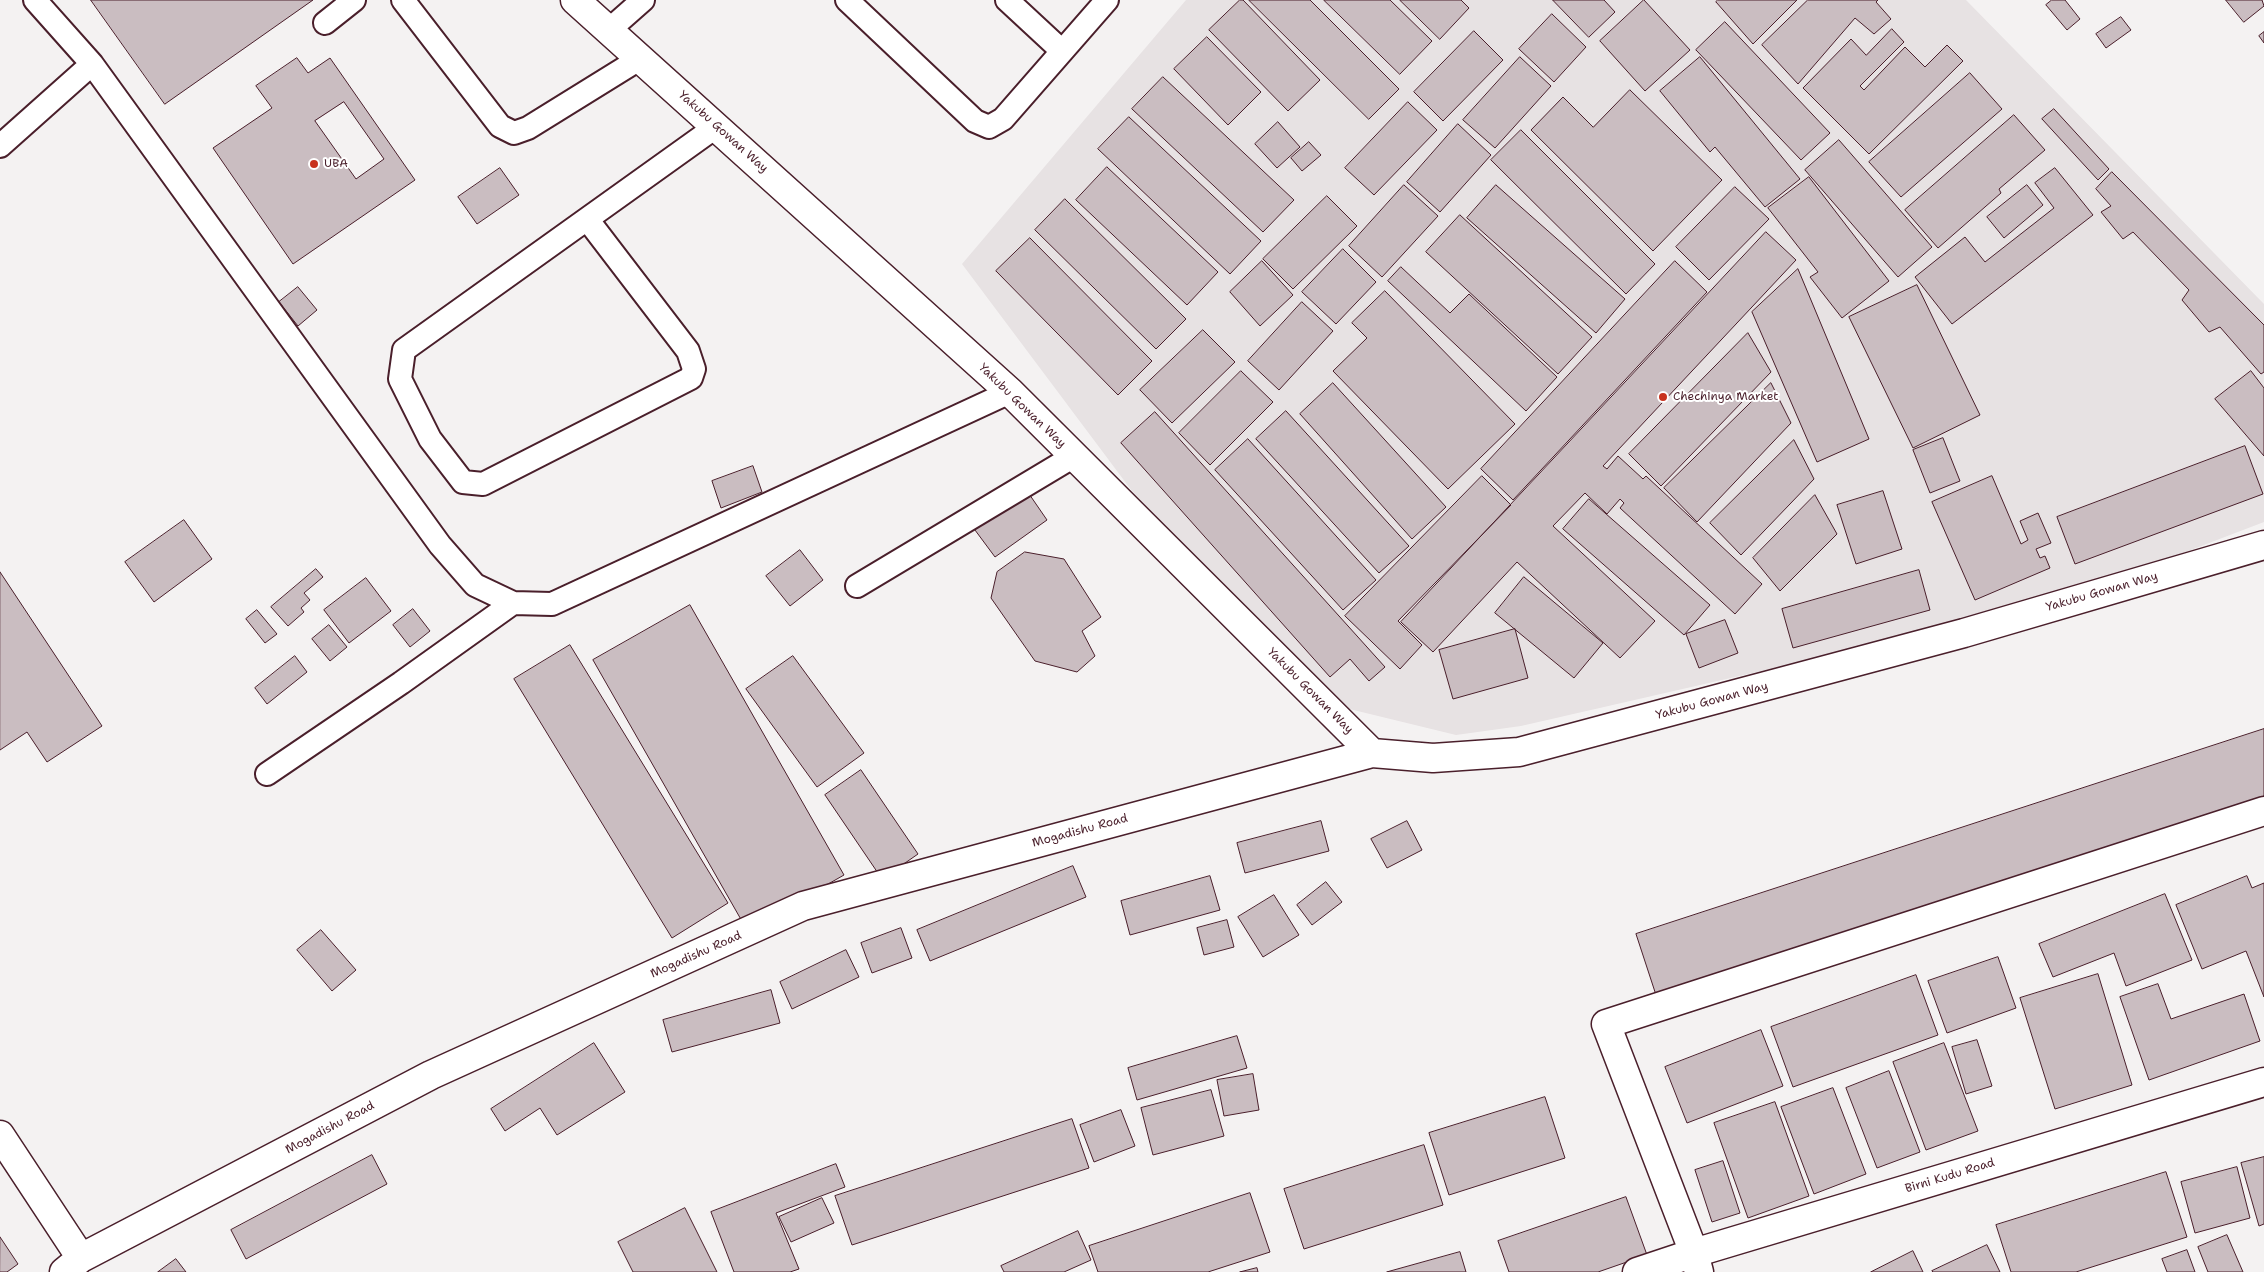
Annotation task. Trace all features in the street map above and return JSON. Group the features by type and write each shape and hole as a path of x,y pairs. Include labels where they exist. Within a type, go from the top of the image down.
{"street":[{"name":"Yakubu Gowan Way","path":"575,0 1010,392 1372,753 1433,758 1519,752 1964,633 2264,545"},
{"name":"Mogadishu Road","path":"73,1265 431,1075 803,906 1372,753"},
{"path":"1697,1262 1606,1024 2264,810"},
{"name":"Birni Kudu Road","path":"1637,1272 1697,1262 2264,1082"},
{"path":"0,1135 73,1265"}],"lane":[{"path":"35,0 92,64 440,545 475,585 513,603 552,604 1010,392"},
{"path":"325,23 354,0"},
{"path":"403,0 500,126 514,133 528,128 641,58"},
{"path":"609,30 643,0"},
{"path":"847,0 974,121 988,127 1003,119 1107,0"},
{"path":"1007,0 1062,51"},
{"path":"0,146 92,64"},
{"path":"587,219 688,351 694,369 691,378 483,484 463,482 430,439 400,379 404,350 587,219 717,126"},
{"path":"857,586 1074,456"},
{"path":"267,774 401,683 513,603"}],"shaded area":[{"name":"Chechinya Market","path":"1186,0 1966,0 2264,304 2264,522 2183,553 1962,625 1521,726 1456,735 1333,705 1132,491 962,264"}],"building":[{"path":"91,0 313,0 165,104"},
{"path":"1240,0 1243,0 1320,80 1288,111 1209,30"},
{"path":"1249,0 1310,0 1399,89 1369,119"},
{"path":"1324,0 1390,0 1432,41 1400,74"},
{"path":"1400,0 1461,0 1469,8 1440,39"},
{"path":"1553,0 1604,0 1615,12 1589,37"},
{"path":"1644,0 1690,50 1645,91 1600,41"},
{"path":"1718,0 1797,0 1753,44 1716,2"},
{"path":"1808,0 1878,0 1876,2 1891,19 1874,34 1855,18 1798,84 1762,45"},
{"path":"2052,0 2065,0 2080,19 2067,30 2046,5"},
{"path":"2226,0 2262,0 2264,6 2244,22"},
{"path":"1552,14 1586,47 1554,82 1519,49"},
{"path":"2121,17 2131,30 2106,48 2096,34"},
{"path":"1725,22 1830,133 1801,160 1696,50"},
{"path":"1892,29 1904,42 1860,86 1864,90 1905,47 1925,67 1947,45 1963,61 1869,154 1803,88 1851,39 1866,55"},
{"path":"1474,31 1503,60 1443,121 1414,92"},
{"path":"2264,32 2264,43 2259,36"},
{"path":"1207,37 1261,92 1228,125 1174,69"},
{"path":"1520,57 1551,86 1495,148 1463,120"},
{"path":"1700,57 1800,179 1765,207 1715,147 1710,152 1660,91"},
{"name":"UBA","path":"297,58 308,73 330,58 415,180 293,264 213,148 272,108 256,86"},
{"path":"1970,73 2002,109 1901,197 1869,162"},
{"path":"1163,77 1294,200 1263,232 1132,109"},
{"path":"1630,90 1722,180 1653,251 1531,130 1563,97 1593,127"},
{"path":"344,102 384,159 356,179 315,121"},
{"path":"1408,102 1437,130 1374,195 1345,168"},
{"path":"2054,109 2109,169 2098,180 2042,119"},
{"path":"2014,115 2045,150 1999,189 2001,193 1938,248 1905,210"},
{"path":"1129,117 1261,241 1230,274 1098,149"},
{"path":"1278,122 1300,147 1277,168 1255,144"},
{"path":"1458,124 1491,155 1440,212 1407,182"},
{"path":"1521,130 1655,264 1626,294 1491,160"},
{"path":"1839,140 1932,247 1898,277 1805,170"},
{"path":"1309,142 1321,155 1302,171 1291,158"},
{"path":"1107,167 1218,272 1187,305 1076,200"},
{"path":"500,168 519,195 477,224 458,197"},
{"path":"2055,168 2093,215 1952,324 1915,277 1965,237 1985,262 2054,208 2035,183"},
{"path":"2112,172 2264,325 2264,372 2261,374 2220,327 2209,332 2182,300 2189,290 2133,232 2123,239 2101,212 2111,206 2096,189"},
{"path":"1809,177 1889,281 1842,318 1810,277 1818,272 1768,208"},
{"path":"1404,185 1438,216 1382,277 1349,246"},
{"path":"1496,185 1625,299 1596,333 1467,218"},
{"path":"2027,185 2043,205 2004,238 1987,217"},
{"path":"1735,187 1769,219 1709,280 1676,247"},
{"path":"1327,196 1357,226 1293,289 1263,259"},
{"path":"1065,199 1186,319 1156,349 1035,230"},
{"path":"1460,215 1592,337 1558,374 1426,252"},
{"path":"1766,232 1796,260 1603,466 1607,469 1618,456 1643,479 1646,476 1762,584 1735,614 1620,508 1624,503 1620,499 1607,514 1585,493 1553,526 1655,621 1620,658 1517,562 1433,652 1401,622"},
{"path":"1030,238 1152,361 1118,395 996,271"},
{"path":"1343,249 1376,282 1336,324 1302,292"},
{"path":"1262,261 1293,295 1260,326 1230,292"},
{"path":"1675,261 1707,292 1513,500 1481,469"},
{"path":"1401,267 1450,313 1469,294 1557,377 1526,411 1388,281"},
{"path":"1798,269 1869,439 1817,462 1752,312"},
{"path":"1917,285 1980,415 1913,448 1849,317"},
{"path":"298,287 317,310 298,326 279,302"},
{"path":"1385,291 1515,424 1448,489 1333,371 1367,338 1352,323"},
{"path":"1302,302 1333,331 1279,390 1248,361"},
{"path":"1203,330 1235,362 1172,423 1140,390"},
{"path":"1748,333 1771,372 1661,486 1629,454"},
{"path":"1241,371 1273,402 1210,465 1179,433"},
{"path":"2251,371 2264,388 2264,456 2215,399"},
{"path":"1333,383 1446,507 1412,539 1300,414"},
{"path":"1771,383 1791,423 1697,522 1664,488"},
{"path":"1286,411 1409,546 1379,573 1256,439"},
{"path":"1155,412 1385,667 1369,681 1350,659 1330,677 1121,443"},
{"path":"1943,438 1960,481 1930,493 1913,450"},
{"path":"1248,439 1376,580 1343,610 1215,470"},
{"path":"1794,440 1814,479 1741,555 1710,523"},
{"path":"2245,446 2263,494 2075,564 2057,517"},
{"path":"753,466 762,492 721,508 712,481"},
{"path":"1482,476 1511,505 1398,621 1422,645 1400,669 1345,616"},
{"path":"1992,476 2021,544 2028,540 2020,521 2038,513 2051,543 2036,549 2040,558 2045,556 2050,568 1975,600 1932,502"},
{"path":"1025,488 1047,520 995,557 972,526"},
{"path":"1883,491 1902,549 1856,564 1837,505"},
{"path":"1815,495 1837,534 1780,591 1753,558"},
{"path":"1589,499 1710,605 1684,635 1563,529"},
{"path":"184,520 212,559 154,602 125,562"},
{"path":"800,550 823,580 790,606 766,576"},
{"path":"1025,552 1064,559 1101,617 1082,631 1095,656 1077,672 1035,661 991,598 997,572"},
{"path":"316,569 323,577 304,593 310,600 301,608 304,612 288,626 271,607"},
{"path":"1919,570 1930,610 1793,648 1782,609"},
{"path":"0,572 102,726 47,762 27,732 0,750"},
{"path":"1524,577 1603,643 1574,678 1495,613"},
{"path":"366,578 391,611 349,643 324,610"},
{"path":"690,605 844,875 747,930 593,660"},
{"path":"413,609 430,631 410,647 393,625"},
{"path":"257,610 277,634 265,643 246,619"},
{"path":"1725,620 1738,653 1699,668 1686,634"},
{"path":"329,625 347,647 330,661 312,639"},
{"path":"1515,629 1528,678 1453,699 1439,650"},
{"path":"570,645 728,903 672,938 514,679"},
{"path":"295,656 307,672 267,704 255,688"},
{"path":"793,656 864,753 817,787 746,689"},
{"path":"2264,729 2264,796 1656,995 1636,934"},
{"path":"861,770 918,854 882,879 825,795"},
{"path":"1321,821 1329,851 1245,873 1237,843"},
{"path":"1407,821 1422,850 1387,868 1371,839"},
{"path":"1073,866 1086,897 930,961 917,930"},
{"path":"1210,876 1220,910 1130,935 1121,901"},
{"path":"2247,876 2252,888 2264,883 2264,997 2246,951 2202,969 2176,905"},
{"path":"1326,882 1342,902 1312,925 1297,905"},
{"path":"2165,894 2192,960 2126,986 2114,953 2053,977 2039,944"},
{"path":"1274,895 1299,935 1263,957 1238,917"},
{"path":"1227,920 1234,947 1204,955 1197,928"},
{"path":"901,928 912,958 872,973 861,943"},
{"path":"321,930 356,970 332,991 297,950"},
{"path":"846,950 859,977 792,1009 780,982"},
{"path":"1998,957 2016,1008 1947,1033 1928,981"},
{"path":"2098,974 2132,1085 2055,1109 2020,998"},
{"path":"1916,975 1938,1035 1793,1087 1771,1027"},
{"path":"2158,984 2171,1019 2244,994 2260,1041 2149,1080 2120,997"},
{"path":"771,990 780,1023 672,1052 663,1020"},
{"path":"1761,1030 1783,1086 1687,1123 1665,1067"},
{"path":"1237,1036 1247,1068 1137,1100 1128,1068"},
{"path":"1977,1040 1992,1086 1966,1094 1952,1047"},
{"path":"594,1043 625,1092 557,1135 540,1108 505,1131 491,1109"},
{"path":"1944,1043 1978,1131 1926,1150 1893,1062"},
{"path":"1889,1071 1920,1152 1877,1168 1846,1088"},
{"path":"1253,1074 1259,1110 1224,1116 1217,1080"},
{"path":"1833,1088 1866,1174 1814,1194 1781,1107"},
{"path":"1211,1090 1224,1136 1153,1155 1141,1108"},
{"path":"1545,1097 1565,1158 1449,1195 1429,1133"},
{"path":"1775,1102 1809,1196 1748,1218 1714,1123"},
{"path":"1121,1110 1135,1146 1094,1162 1080,1125"},
{"path":"1072,1119 1089,1168 852,1245 835,1196"},
{"path":"1424,1145 1443,1205 1304,1249 1284,1189"},
{"path":"372,1155 387,1184 246,1259 231,1230"},
{"path":"2264,1157 2264,1224 2259,1226 2241,1163"},
{"path":"1723,1161 1740,1213 1712,1222 1695,1170"},
{"path":"836,1164 845,1187 776,1213 799,1269 790,1272 734,1272 711,1212"},
{"path":"2237,1167 2250,1218 2195,1233 2181,1182"},
{"path":"2166,1172 2187,1237 2076,1272 2011,1272 1996,1225"},
{"path":"1250,1193 1270,1252 1208,1272 1098,1272 1089,1246"},
{"path":"1626,1197 1647,1255 1598,1272 1509,1272 1498,1241"},
{"path":"822,1198 834,1223 791,1242 779,1217"},
{"path":"685,1208 717,1272 633,1272 618,1242"},
{"path":"1078,1231 1091,1260 1064,1272 1004,1272 1001,1266"},
{"path":"2227,1235 2243,1272 2208,1272 2198,1247"},
{"path":"0,1237 18,1264 7,1272 0,1272"},
{"path":"1987,1245 2000,1272 1932,1271"},
{"path":"2187,1250 2195,1272 2167,1272 2162,1259"},
{"path":"1913,1251 1923,1272 1871,1272"},
{"path":"1460,1252 1466,1272 1387,1272"},
{"path":"176,1259 186,1272 158,1272"},
{"path":"1257,1268 1258,1272 1240,1272"}],"place":[{"name":"UBA","path":"314,164"},
{"name":"Chechinya Market","path":"1663,397"}]}
